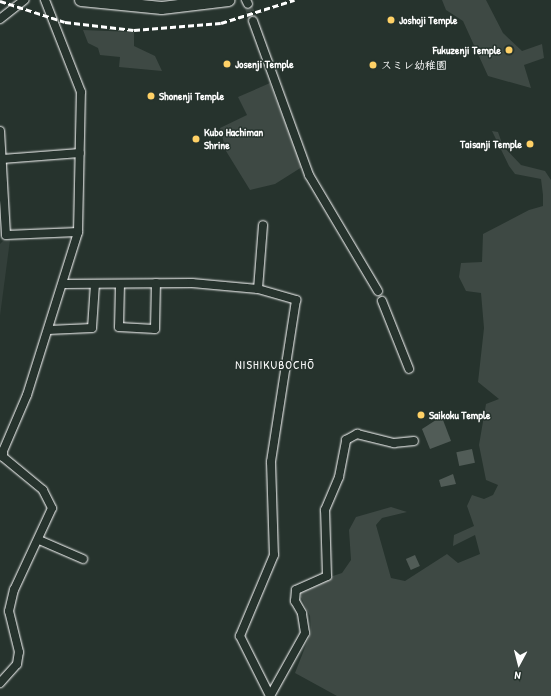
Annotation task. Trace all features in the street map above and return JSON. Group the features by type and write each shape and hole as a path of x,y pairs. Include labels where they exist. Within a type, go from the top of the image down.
{"highway":[{"path":"82,0 161,4 229,0"}],"street":[{"path":"0,19 24,0"},
{"path":"0,684 17,664 19,652 9,611 14,590 39,540 52,508 43,490 4,457 3,451 27,395 63,284 78,232 80,92 45,0"},
{"path":"253,21 310,175 358,251 378,291"},
{"path":"0,131 6,235 78,232"},
{"path":"2,159 80,153"},
{"path":"258,289 263,225"},
{"path":"63,284 156,283 258,289 294,297 298,304 271,462 274,555 240,636 270,696"},
{"path":"120,284 119,327 155,329 156,283"},
{"path":"48,330 92,328 95,284"},
{"path":"382,301 409,369"},
{"path":"270,696 305,633 302,613 295,601 296,590 326,576 325,510 339,477 346,440 357,434 394,443 414,441"},
{"path":"39,540 83,559"}],"shaded area":[{"path":"442,0 486,0 503,33 522,51 542,44 544,58 524,65 531,88 488,76 463,21 446,10"},
{"path":"83,30 134,32 134,46 155,56 162,71 119,67 120,57 100,55 98,48 88,43"},
{"path":"270,83 302,167 275,184 250,190 226,151 220,128 247,115 238,97"},
{"path":"492,131 498,132 503,146 521,165 545,171 551,180 551,696 337,696 295,673 311,632 310,616 301,597 302,586 342,573 351,560 349,530 356,517 391,507 407,512 382,518 376,525 391,578 405,581 447,554 458,563 480,554 475,535 453,546 454,535 474,526 467,506 472,495 484,499 493,495 498,485 486,480 479,445 486,404 499,399 478,382 484,328 481,293 466,291 459,277 461,263 482,262 483,234 529,210 543,206 541,179 515,174 509,166"},
{"path":"4,240 10,240 0,316 0,244"}],"building":[{"path":"436,420 443,420 451,441 430,449 422,429"},
{"path":"472,449 475,463 459,466 456,452"},
{"path":"453,474 456,484 441,487 439,480"},
{"path":"415,555 420,566 411,570 406,559"}],"tunnel":[{"path":"248,4 253,21"}],"railway":[{"path":"0,1 65,22 134,30 221,23 294,0"}],"place":[{"name":"Joshoji Temple","path":"391,20"},
{"name":"Fukuzenji Temple","path":"509,50"},
{"name":"Josenji Temple","path":"227,64"},
{"name":"スミレ幼稚園","path":"373,65"},
{"name":"Shonenji Temple","path":"151,96"},
{"name":"Kubo Hachiman Shrine","path":"196,139"},
{"name":"Taisanji Temple","path":"530,144"},
{"name":"Saikoku Temple","path":"421,415"}],"district":[{"name":"NISHIKUBOCHŌ","path":"275,365"}]}
